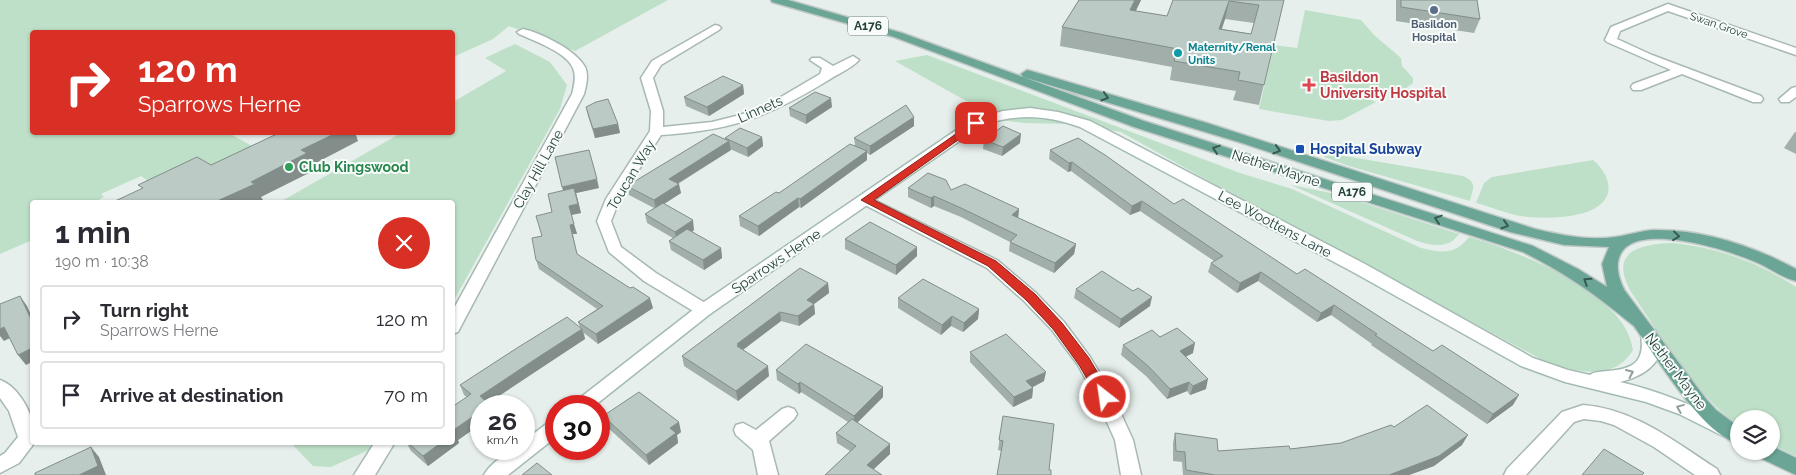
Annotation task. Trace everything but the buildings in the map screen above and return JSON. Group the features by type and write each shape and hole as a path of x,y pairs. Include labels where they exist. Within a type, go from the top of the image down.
{"main road":[{"name":"Nether Mayne","path":"776,0 864,24 958,56 1049,92 1139,124 1528,249 1560,265 1606,294 1644,328"},
{"name":"Nether Mayne","path":"958,56 1058,83 1255,144 1520,230 1585,243 1608,243 1654,235 1674,235 1700,240 1760,258 1796,276"},
{"name":"Nether Mayne","path":"1627,239 1618,245 1609,267 1612,281 1618,293 1700,404 1730,429"},
{"path":"1780,459 1796,467"}],"street":[{"name":"Swan Grove","path":"1757,99 1611,40 1615,29 1668,7 1796,52"},
{"name":"Toucan Way","path":"704,310 650,277 614,249 604,221 614,199 657,131 658,111 647,78 650,70 656,63 715,28"},
{"name":"Clay Hill Lane","path":"455,322 578,94 581,73 580,68 572,57 523,32"},
{"path":"816,60 826,65 828,68 826,75"},
{"name":"Linnets","path":"657,131 702,127 743,119 765,110 853,60"},
{"path":"1637,87 1682,70"},
{"path":"1785,99 1796,91"},
{"name":"Lee Woottens Lane","path":"976,123 1003,114 1020,111 1054,114 1085,124 1334,255 1527,362 1565,376 1649,396 1685,409 1730,432"},
{"name":"Sparrows Herne","path":"596,395 704,310 976,123"},
{"path":"866,200 992,264 1030,297 1058,326 1074,347 1105,397 1124,440 1131,475"},
{"name":"Lee Woottens Lane","path":"1565,376 1607,378 1635,372 1650,359 1652,344 1644,328"},
{"path":"0,387 5,390 18,412 28,438 22,448 12,458 0,465"},
{"path":"1514,475 1568,417 1576,412 1607,414 1630,424 1710,475"},
{"path":"768,475 762,446 750,435 788,414"},
{"path":"494,475 545,436"},
{"path":"364,475 384,445"}],"green space":[{"path":"0,0 668,0 575,51 509,26 493,39 455,56 455,30 30,30 30,135 232,135 254,147 162,191 141,176 101,194 104,197 99,200 30,200 30,241 0,254"},
{"path":"1305,10 1361,20 1374,35 1401,58 1402,66 1413,78 1413,83 1398,94 1387,89 1369,99 1376,102 1342,120 1329,121 1259,109 1274,45 1297,48"},
{"path":"515,44 550,62 567,85 560,109 455,298 455,200 284,200 397,135 455,135 455,101 506,71 485,58"},
{"path":"927,55 1240,173 1292,189 1421,248 1435,251 1453,250 1464,243 1469,237 1514,252 1566,277 1591,292 1611,310 1626,329 1633,350 1625,360 1616,366 1596,372 1573,370 1550,364 1121,132 1070,124 1024,123 1000,120 895,61"},
{"path":"1327,153 1463,176 1473,184 1470,201 1349,166 1324,157"},
{"path":"1593,160 1600,166 1609,188 1603,202 1594,209 1569,216 1542,218 1514,215 1476,203 1484,183 1492,177"},
{"path":"1291,185 1336,194 1459,234 1455,239 1445,244 1423,243"},
{"path":"1659,244 1689,245 1737,257 1767,270 1796,287 1796,456 1780,448 1780,410 1730,410 1730,418 1723,413 1680,364 1631,292 1625,279 1623,268 1625,260 1630,253 1638,249"},
{"path":"293,445 373,445 369,450 331,467 313,466"}],"place":[{"name":"Basildon Hospital","path":"1434,10"},
{"name":"Maternity/Renal Units","path":"1178,53"},
{"name":"Basildon University Hospital","path":"1309,85"},
{"name":"Hospital Subway","path":"1300,149"},
{"name":"Club Kingswood","path":"289,167"}],"route":[{"path":"976,123 866,200 992,264 1030,297 1058,326 1084,361 1105,397"}]}
